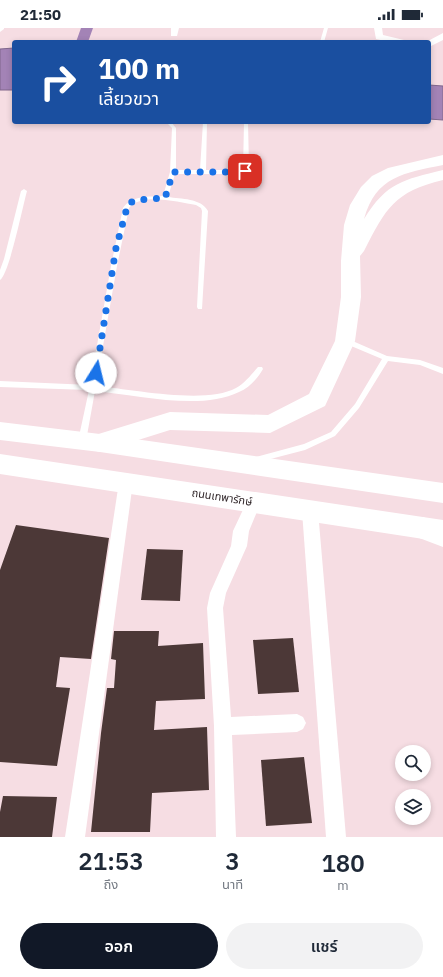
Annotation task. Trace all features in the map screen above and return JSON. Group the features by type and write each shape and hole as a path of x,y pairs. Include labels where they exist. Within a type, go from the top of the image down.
{"main road":[{"path":"91,442 170,421 270,424 317,400 345,340 351,297 350,261 353,224 359,204 367,191 378,180 394,172 443,160"},
{"path":"350,261 374,215 392,193 408,185 443,175"},
{"path":"0,431 91,442 443,493"},
{"name":"ถนนเทพารักษ์","path":"0,466 126,482 436,532"}],"street":[{"path":"378,28 379,37 392,40"},
{"path":"431,43 443,36"},
{"path":"75,837 126,482"},
{"path":"226,837 223,726 215,608 218,593 239,546 241,531 254,502"},
{"path":"310,511 336,837"},
{"path":"223,726 297,723"}],"lane":[{"path":"323,40 326,28"},
{"path":"165,198 173,172 174,128 167,124"},
{"path":"203,172 205,124"},
{"path":"173,172 245,171 246,124"},
{"path":"0,278 24,191"},
{"path":"91,442 94,388 116,248 128,204 136,200 165,198 198,204 203,207 205,211 200,307"},
{"path":"345,340 386,358 420,363 443,371"},
{"path":"239,464 305,447 333,434 357,406 386,358"},
{"path":"0,384 94,388 192,398 210,398 235,391 248,383 260,369"}],"shaded area":[{"path":"12,48 12,90 0,90 0,49"},
{"path":"431,85 443,86 443,120 431,119"}],"building":[{"path":"16,525 109,538 91,659 60,657 56,687 70,688 57,766 0,762 0,570"},
{"path":"147,549 183,550 180,601 141,600"},
{"path":"114,631 159,631 158,646 203,643 205,699 156,701 154,730 207,727 209,790 152,793 150,832 91,832 107,688 114,688 116,660 111,659"},
{"path":"293,638 299,692 258,694 253,640"},
{"path":"304,757 312,823 266,826 261,760"},
{"path":"3,796 57,797 52,837 0,837 0,812"}],"waterway":[{"path":"83,40 87,28"}],"route":[{"path":"96,373 116,248 128,204 136,200 165,198 173,172 245,171"}]}
